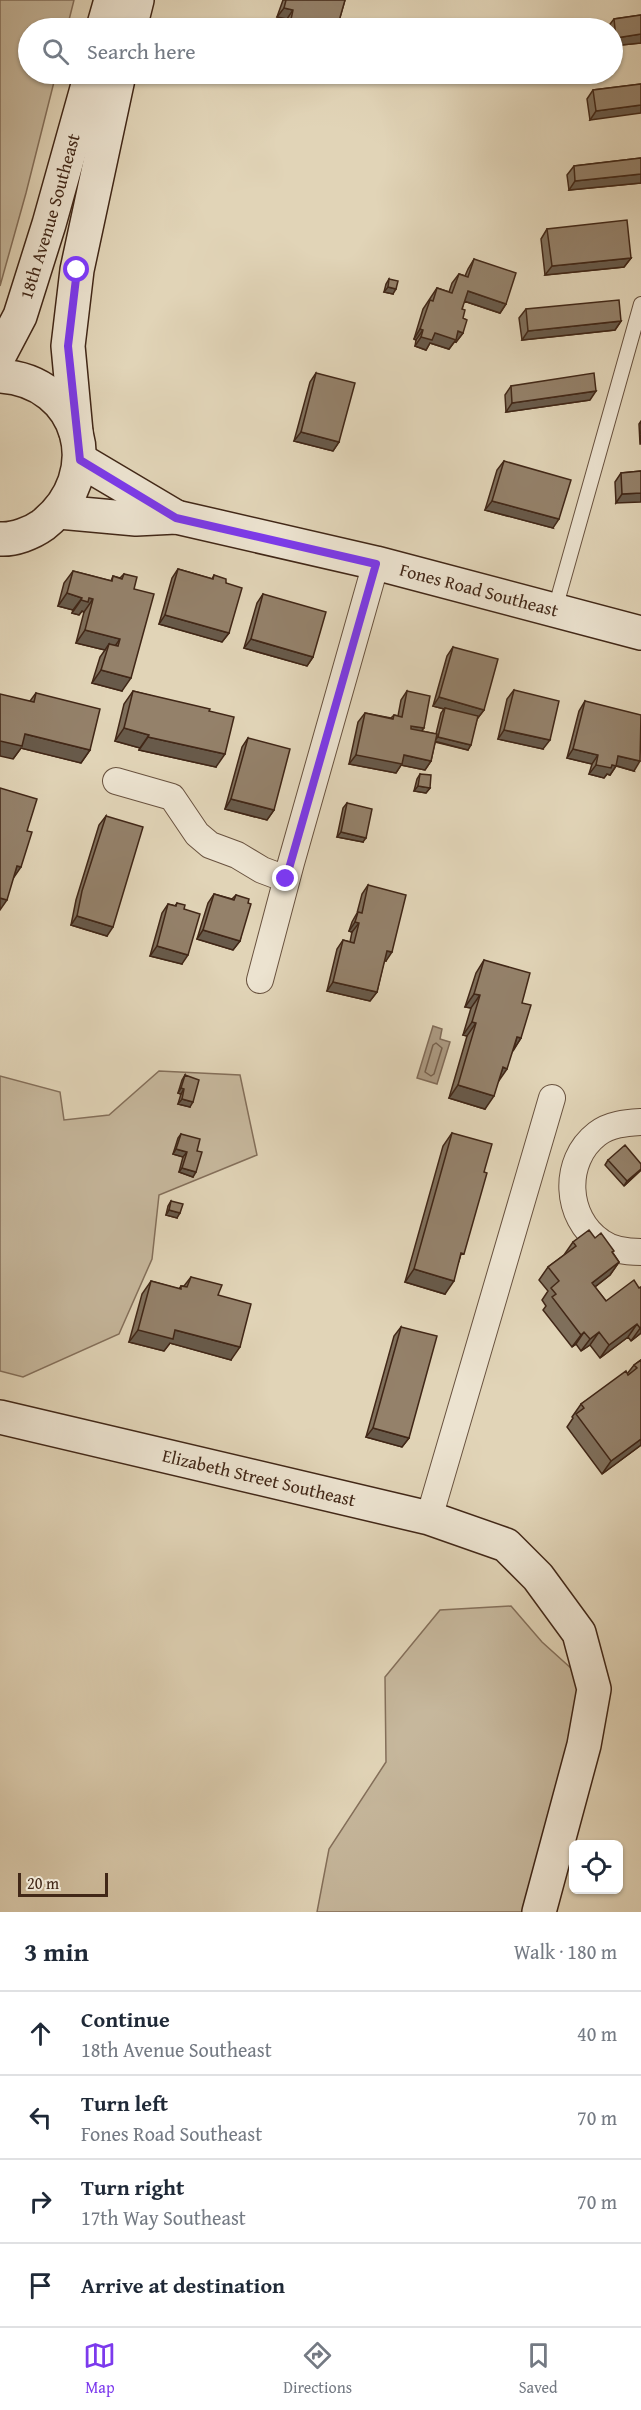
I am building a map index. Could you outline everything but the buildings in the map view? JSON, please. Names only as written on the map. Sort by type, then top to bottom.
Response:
[{"type":"street","points":[[106,18],[111,0]]},
{"type":"street","points":[[132,18],[137,0]]},
{"type":"street","name":"18th Avenue Southeast","points":[[0,354],[20,316],[49,224],[87,84]]},
{"type":"street","name":"18th Avenue Southeast","points":[[59,512],[74,488],[78,446],[68,346],[77,270],[116,84]]},
{"type":"street","points":[[0,376],[17,377],[43,388],[63,407],[78,446]]},
{"type":"street","name":"Fones Road Southeast","points":[[78,446],[176,518]]},
{"type":"street","points":[[2,543],[35,531],[59,512]]},
{"type":"street","name":"Fones Road Southeast","points":[[59,512],[136,519],[176,518],[376,564],[641,633]]},
{"type":"street","points":[[260,980],[286,879],[376,564]]},
{"type":"street","points":[[116,781],[172,797],[197,834],[210,845],[237,855],[262,870],[286,879]]},
{"type":"street","points":[[429,1518],[552,1098]]},
{"type":"street","points":[[641,1122],[620,1123],[597,1134],[580,1154],[572,1178],[573,1203],[583,1226],[602,1243],[625,1252],[641,1252]]},
{"type":"street","name":"Elizabeth Street Southeast","points":[[0,1417],[429,1518],[506,1545],[538,1577],[579,1633],[594,1689],[584,1745],[539,1912]]},
{"type":"lane","points":[[555,609],[641,304]]},
{"type":"shaded area","points":[[0,0],[74,0],[70,18],[18,18],[18,84],[53,84],[0,286]]},
{"type":"shaded area","points":[[159,1071],[240,1075],[257,1155],[159,1195],[152,1259],[119,1334],[23,1377],[0,1371],[0,1076],[60,1092],[64,1120],[109,1115]]},
{"type":"shaded area","points":[[511,1606],[542,1642],[594,1689],[539,1912],[317,1912],[329,1849],[386,1762],[385,1677],[440,1610]]},
{"type":"water","points":[[433,1026],[442,1029],[440,1039],[450,1042],[437,1084],[417,1078]]},
{"type":"route","points":[[77,270],[68,346],[80,460],[176,518],[376,564],[286,879]]}]
